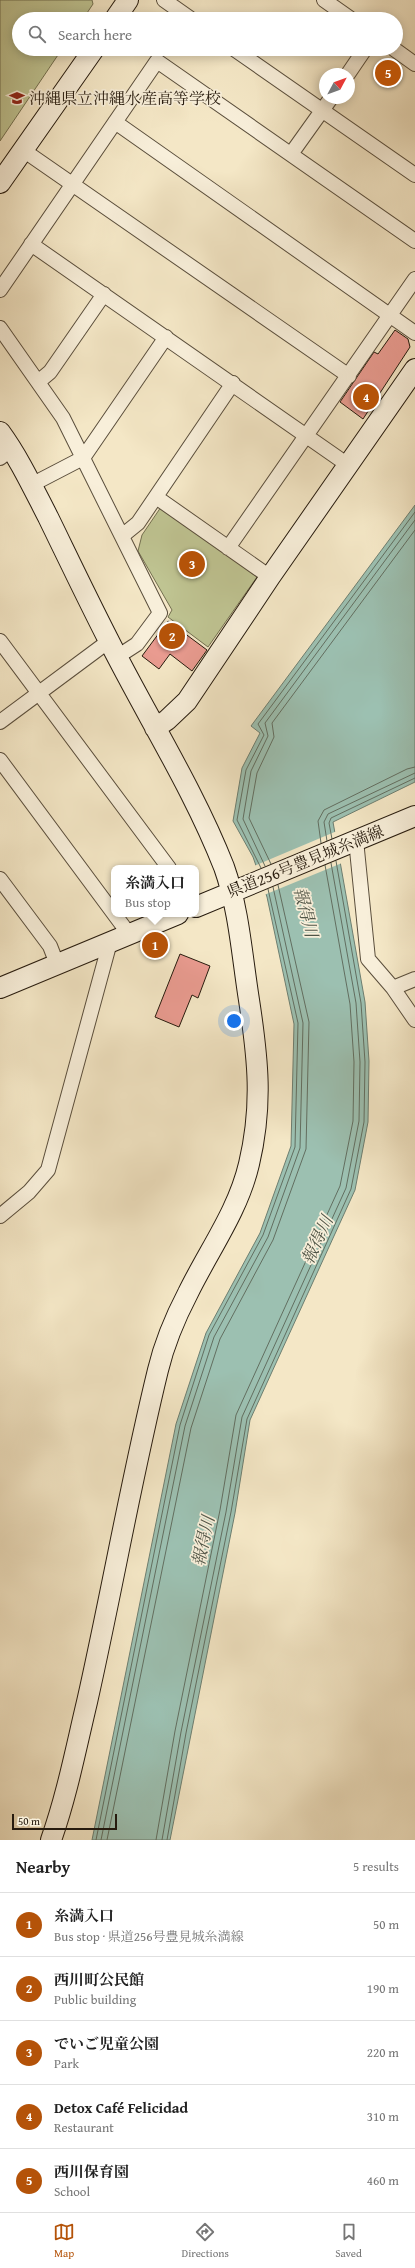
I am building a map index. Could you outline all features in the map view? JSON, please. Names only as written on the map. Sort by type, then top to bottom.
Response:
[{"type":"street","points":[[119,12],[128,0]]},
{"type":"street","points":[[164,0],[181,12]]},
{"type":"street","points":[[324,0],[341,12]]},
{"type":"street","points":[[403,55],[415,64]]},
{"type":"street","points":[[0,183],[89,56]]},
{"type":"street","points":[[244,56],[415,175]]},
{"type":"street","points":[[352,68],[360,56]]},
{"type":"street","points":[[0,290],[157,61],[415,241]]},
{"type":"street","points":[[292,154],[326,104]]},
{"type":"street","points":[[115,122],[415,333]]},
{"type":"street","points":[[23,150],[348,376]]},
{"type":"street","points":[[32,244],[348,465]]},
{"type":"street","points":[[228,548],[415,279]]},
{"type":"street","points":[[38,382],[50,372],[104,294]]},
{"type":"street","points":[[0,328],[63,418],[160,613],[137,644],[113,649],[39,693],[0,722]]},
{"type":"street","points":[[32,485],[83,458],[166,337]]},
{"type":"street","points":[[155,728],[167,720],[187,701],[270,577],[415,369]]},
{"type":"street","points":[[122,536],[138,523],[233,384]]},
{"type":"street","points":[[0,432],[6,453],[32,485],[113,649],[208,832],[223,866],[232,892],[259,1074],[258,1112],[249,1166],[233,1211],[187,1294],[160,1364],[135,1468],[102,1634],[63,1805],[51,1840]]},
{"type":"street","points":[[156,497],[270,577]]},
{"type":"street","points":[[0,641],[167,865]]},
{"type":"street","points":[[0,760],[111,910]]},
{"type":"street","name":"県道256号豊見城糸満線","points":[[199,905],[415,816]]},
{"type":"street","points":[[350,842],[368,959],[394,988],[415,1020]]},
{"type":"street","points":[[0,879],[50,946],[57,964]]},
{"type":"street","points":[[116,917],[129,934]]},
{"type":"street","points":[[0,988],[171,917]]},
{"type":"street","points":[[0,1216],[29,1192],[48,1170],[110,942]]},
{"type":"street","points":[[394,988],[415,979]]},
{"type":"green space","name":"沖縄県立沖縄水産高等学校","points":[[0,0],[92,0],[93,4],[88,12],[12,12],[12,56],[57,56],[0,141]]},
{"type":"green space","points":[[161,507],[257,577],[208,647],[168,617],[172,610],[138,551],[142,535]]},
{"type":"water","name":"報得川","points":[[415,505],[415,782],[333,822],[365,1002],[369,1061],[368,1122],[355,1190],[250,1420],[235,1513],[170,1840],[92,1840],[176,1424],[206,1333],[260,1233],[291,1146],[294,1024],[267,897],[253,857],[233,821],[242,768],[260,733],[251,726]]},
{"type":"pier","points":[[337,831],[342,863],[264,895],[254,866]]},
{"type":"building","points":[[395,330],[408,339],[410,347],[363,419],[340,402],[374,352],[378,354]]},
{"type":"building","points":[[168,621],[207,650],[192,671],[170,654],[159,669],[142,656]]},
{"type":"building","points":[[180,954],[210,966],[198,998],[192,995],[179,1027],[155,1017]]},
{"type":"place","name":"西川保育園","points":[[388,73]]},
{"type":"place","name":"沖縄県立沖縄水産高等学校","points":[[17,98]]},
{"type":"place","name":"Detox Café Felicidad","points":[[366,397]]},
{"type":"place","name":"でいご児童公園","points":[[192,564]]},
{"type":"place","name":"西川町公民館","points":[[172,636]]},
{"type":"place","name":"糸満入口","points":[[155,945]]}]
